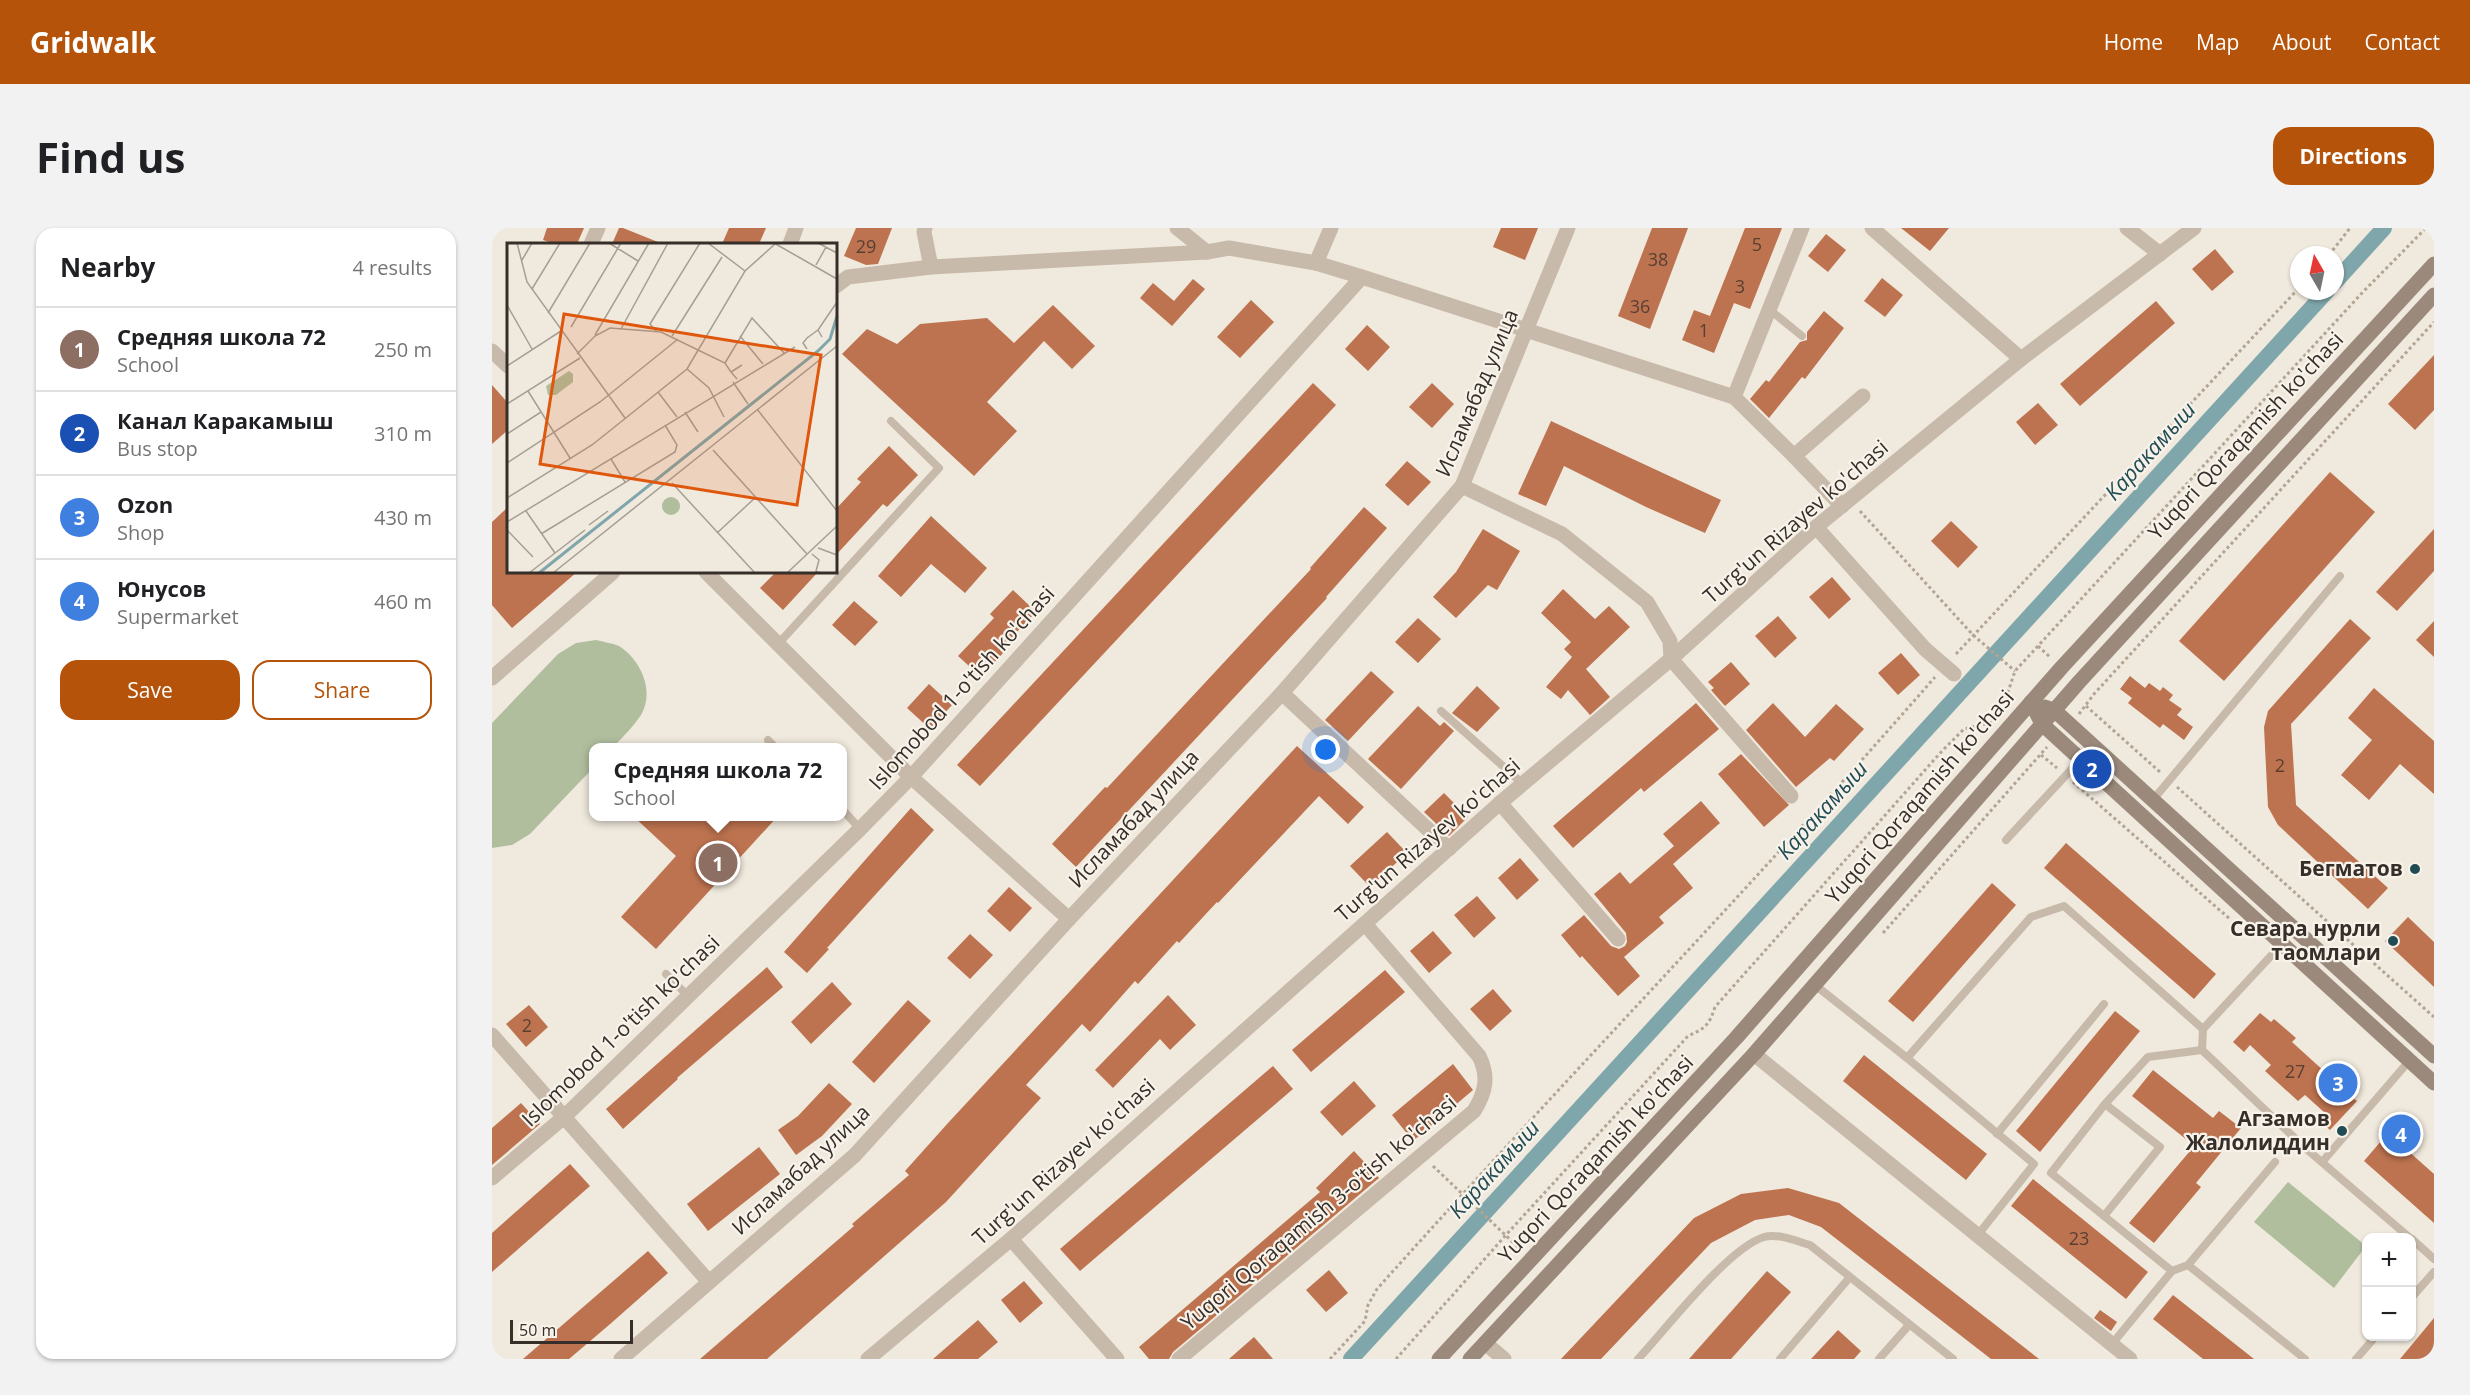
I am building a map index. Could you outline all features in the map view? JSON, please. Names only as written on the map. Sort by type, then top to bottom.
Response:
[{"type":"main road","name":"Yuqori Qoraqamish ko'chasi","points":[[1439,1359],[1736,1038],[2031,702],[2434,264]]},
{"type":"main road","name":"Yuqori Qoraqamish ko'chasi","points":[[1470,1359],[1754,1054],[2054,710],[2434,295]]},
{"type":"main road","points":[[2031,702],[2054,710],[2434,1056]]},
{"type":"main road","points":[[2031,702],[2042,724],[2434,1083]]},
{"type":"street","points":[[591,243],[598,228]]},
{"type":"street","points":[[790,243],[796,228]]},
{"type":"street","points":[[925,228],[931,267]]},
{"type":"street","points":[[1178,228],[1207,252]]},
{"type":"street","points":[[1316,263],[1331,228]]},
{"type":"street","name":"Исламабад улица","points":[[621,1359],[855,1155],[1069,919],[1282,693],[1462,486],[1568,228]]},
{"type":"street","points":[[1734,397],[1802,228]]},
{"type":"street","points":[[1872,228],[2021,359]]},
{"type":"street","points":[[2127,228],[2160,254]]},
{"type":"street","name":"Turg'un Rizayev ko'chasi","points":[[868,1359],[1011,1239],[1500,803],[1671,659],[1816,527],[2021,359],[2194,228]]},
{"type":"street","points":[[837,285],[848,277],[931,267],[1207,252],[1229,248],[1316,263],[1734,397],[1846,503]]},
{"type":"street","name":"Islomobod 1-o'tish ko'chasi","points":[[492,1178],[564,1117],[860,830],[911,777],[1362,277]]},
{"type":"street","points":[[492,351],[507,365]]},
{"type":"street","points":[[1794,456],[1863,396]]},
{"type":"street","points":[[1462,486],[1562,534],[1647,602],[1670,641],[1671,659],[1791,796]]},
{"type":"street","points":[[1816,527],[1892,614],[1925,649],[1950,670]]},
{"type":"street","points":[[492,678],[612,573]]},
{"type":"street","points":[[707,573],[911,777],[1069,919]]},
{"type":"street","points":[[1282,693],[1449,849]]},
{"type":"street","points":[[1500,803],[1618,939]]},
{"type":"street","name":"Yuqori Qoraqamish 3-o'tish ko'chasi","points":[[1179,1359],[1474,1111],[1485,1090],[1484,1068],[1479,1056],[1365,924]]},
{"type":"street","points":[[492,1035],[709,1282]]},
{"type":"street","points":[[1754,1054],[2119,1353]]},
{"type":"street","points":[[1011,1239],[1117,1359]]},
{"type":"street","points":[[1485,1343],[1504,1359]]},
{"type":"lane","points":[[1770,310],[1803,336]]},
{"type":"lane","points":[[779,643],[939,468],[891,421]]},
{"type":"lane","points":[[2152,801],[2340,576]]},
{"type":"lane","points":[[1441,711],[1522,784]]},
{"type":"lane","points":[[768,740],[771,743]]},
{"type":"lane","points":[[2006,840],[2081,759]]},
{"type":"lane","points":[[847,815],[860,830]]},
{"type":"lane","points":[[1907,1058],[2031,917],[2064,906],[2204,1029]]},
{"type":"lane","points":[[2202,1050],[2204,1029],[2282,944]]},
{"type":"lane","points":[[666,974],[688,996]]},
{"type":"lane","points":[[1815,985],[2034,1164],[1977,1236]]},
{"type":"lane","points":[[1997,1134],[2104,1004]]},
{"type":"lane","points":[[2172,1270],[2051,1173],[2105,1104],[2148,1057],[2202,1050]]},
{"type":"lane","points":[[2202,1050],[2303,1146],[2404,1233]]},
{"type":"lane","points":[[2323,1161],[2409,1061]]},
{"type":"lane","points":[[2104,1216],[2160,1147],[2105,1104]]},
{"type":"lane","points":[[2119,1353],[2172,1270],[2188,1265],[2275,1162]]},
{"type":"lane","points":[[1638,1359],[1728,1260],[1747,1245],[1766,1237],[1786,1238],[1809,1245],[1953,1359]]},
{"type":"lane","points":[[2416,1243],[2434,1259]]},
{"type":"lane","points":[[2188,1265],[2305,1359]]},
{"type":"lane","points":[[2416,1292],[2434,1272]]},
{"type":"lane","points":[[1780,1359],[1850,1277]]},
{"type":"lane","points":[[1879,1359],[1909,1325]]},
{"type":"lane","points":[[2356,1359],[2372,1341]]},
{"type":"path","points":[[2336,246],[2350,228]]},
{"type":"path","points":[[2002,711],[2015,671],[2353,303],[2426,228]]},
{"type":"path","points":[[1330,1359],[1365,1321],[1368,1305],[1377,1289],[1462,1194],[1950,670],[1973,635],[2290,298]]},
{"type":"path","points":[[2076,718],[2094,694],[2434,322]]},
{"type":"path","points":[[1846,503],[1973,635],[2015,671]]},
{"type":"path","points":[[2037,646],[2053,660]]},
{"type":"path","points":[[2086,706],[2434,1017]]},
{"type":"path","points":[[1396,1359],[1688,1036],[1703,1029],[1710,1022],[1715,1007],[1957,736],[1964,729],[1998,721]]},
{"type":"path","points":[[1422,1155],[1531,1260]]},
{"type":"green space","points":[[596,640],[619,646],[627,652],[634,659],[644,677],[647,696],[645,706],[641,715],[617,743],[589,743],[589,772],[530,834],[512,845],[492,848],[492,723],[558,654],[576,643]]},
{"type":"green space","points":[[2288,1182],[2362,1243],[2362,1251],[2334,1288],[2254,1222]]},
{"type":"building","points":[[547,228],[584,228],[577,243],[552,243],[543,240]]},
{"type":"building","points":[[619,228],[623,228],[660,243],[612,243]]},
{"type":"building","points":[[729,228],[766,228],[759,243],[722,243]]},
{"type":"building","points":[[856,228],[892,228],[878,264],[866,265],[844,256]]},
{"type":"building","points":[[1501,228],[1538,228],[1525,260],[1493,247]]},
{"type":"building","points":[[1652,228],[1688,228],[1650,329],[1618,316]]},
{"type":"building","points":[[1745,228],[1782,228],[1750,309],[1734,303],[1714,353],[1682,340],[1694,310],[1710,316]]},
{"type":"building","points":[[1901,228],[1949,228],[1930,251]]},
{"type":"building","points":[[1826,234],[1846,250],[1828,272],[1808,256]]},
{"type":"building","points":[[2215,249],[2234,272],[2212,291],[2192,269]]},
{"type":"building","points":[[1882,278],[1903,295],[1885,317],[1864,301]]},
{"type":"building","points":[[1193,279],[1205,289],[1172,326],[1140,298],[1153,283],[1174,301]]},
{"type":"building","points":[[1251,300],[1274,322],[1240,358],[1217,337]]},
{"type":"building","points":[[2156,301],[2175,323],[2080,406],[2060,384]]},
{"type":"building","points":[[1053,305],[1095,346],[1072,369],[1044,341],[987,402],[1017,431],[974,476],[842,354],[867,329],[897,344],[920,324],[987,318],[1014,343]]},
{"type":"building","points":[[1824,311],[1844,328],[1805,379],[1802,377],[1769,418],[1750,399],[1766,380],[1769,382],[1800,342],[1807,340],[1807,332]]},
{"type":"building","points":[[1367,325],[1390,347],[1368,371],[1345,349]]},
{"type":"building","points":[[2434,355],[2434,410],[2415,430],[2388,404]]},
{"type":"building","points":[[1313,383],[1336,405],[980,786],[957,765]]},
{"type":"building","points":[[1432,383],[1454,404],[1432,428],[1409,407]]},
{"type":"building","points":[[492,385],[507,402],[507,431],[492,444]]},
{"type":"building","points":[[2038,403],[2058,425],[2035,445],[2016,422]]},
{"type":"building","points":[[1551,421],[1721,500],[1705,533],[1646,507],[1564,466],[1546,506],[1518,494]]},
{"type":"building","points":[[889,446],[918,475],[887,507],[883,504],[837,554],[837,508],[861,482],[857,479]]},
{"type":"building","points":[[1407,461],[1431,482],[1408,506],[1385,485]]},
{"type":"building","points":[[2330,472],[2375,512],[2224,681],[2179,641]]},
{"type":"building","points":[[1364,507],[1387,528],[1327,598],[1076,867],[1052,844],[1311,569]]},
{"type":"building","points":[[507,508],[507,573],[576,573],[512,628],[492,605],[492,522]]},
{"type":"building","points":[[931,516],[987,568],[965,593],[931,564],[901,597],[878,576]]},
{"type":"building","points":[[1951,521],[1978,547],[1958,568],[1931,541]]},
{"type":"building","points":[[1483,529],[1520,551],[1497,590],[1488,585],[1456,618],[1433,597],[1456,572]]},
{"type":"building","points":[[2434,529],[2434,571],[2397,611],[2376,592]]},
{"type":"building","points":[[775,573],[817,573],[783,610],[760,588]]},
{"type":"building","points":[[1832,577],[1851,599],[1829,619],[1809,597]]},
{"type":"building","points":[[1563,589],[1595,619],[1609,606],[1630,627],[1586,669],[1610,697],[1590,715],[1568,690],[1561,699],[1546,687],[1572,657],[1564,649],[1571,642],[1541,613]]},
{"type":"building","points":[[1013,590],[1036,612],[1000,650],[1003,653],[981,677],[958,656],[994,618],[990,614]]},
{"type":"building","points":[[854,601],[878,622],[855,646],[832,625]]},
{"type":"building","points":[[1778,616],[1797,638],[1775,658],[1755,636]]},
{"type":"building","points":[[1418,618],[1441,639],[1418,663],[1395,642]]},
{"type":"building","points":[[2350,619],[2371,638],[2291,724],[2296,805],[2388,888],[2368,909],[2278,825],[2268,807],[2264,727],[2268,711]]},
{"type":"building","points":[[2434,621],[2434,657],[2416,640]]},
{"type":"building","points":[[1901,653],[1920,675],[1898,695],[1878,673]]},
{"type":"building","points":[[1731,662],[1750,684],[1725,706],[1711,690],[1714,688],[1708,682]]},
{"type":"building","points":[[1371,671],[1394,692],[1348,741],[1325,720]]},
{"type":"building","points":[[2130,676],[2145,688],[2149,683],[2160,691],[2163,687],[2173,695],[2169,700],[2182,709],[2177,715],[2193,727],[2184,740],[2163,724],[2160,728],[2128,703],[2132,698],[2120,689]]},
{"type":"building","points":[[929,684],[952,705],[930,729],[907,708]]},
{"type":"building","points":[[1477,686],[1500,708],[1477,732],[1452,713]]},
{"type":"building","points":[[2374,688],[2434,741],[2434,794],[2400,764],[2369,800],[2341,775],[2372,740],[2348,718]]},
{"type":"building","points":[[1696,703],[1719,729],[1644,792],[1641,788],[1573,848],[1553,826]]},
{"type":"building","points":[[1773,703],[1805,737],[1836,704],[1864,729],[1834,761],[1830,758],[1796,787],[1746,730]]},
{"type":"building","points":[[1418,706],[1440,726],[1444,722],[1454,731],[1401,789],[1368,759]]},
{"type":"building","points":[[1297,746],[1364,807],[1348,824],[1319,796],[1179,943],[1177,941],[1138,984],[1135,981],[1090,1032],[1082,1024],[1026,1085],[1041,1098],[946,1202],[767,1359],[700,1359],[854,1226],[852,1224],[909,1175],[905,1171],[948,1123]]},
{"type":"building","points":[[1741,754],[1789,805],[1764,827],[1718,774]]},
{"type":"building","points":[[1444,793],[1468,817],[1449,836],[1424,812]]},
{"type":"building","points":[[1701,801],[1720,823],[1673,864],[1693,888],[1659,917],[1664,923],[1624,957],[1640,976],[1618,996],[1582,956],[1580,958],[1561,935],[1584,915],[1611,946],[1619,949],[1625,946],[1626,933],[1594,894],[1620,872],[1630,884],[1674,846],[1663,834]]},
{"type":"building","points":[[911,808],[934,830],[807,973],[784,952]]},
{"type":"building","points":[[638,821],[707,821],[709,823],[711,821],[773,821],[656,949],[621,917],[676,856]]},
{"type":"building","points":[[1387,832],[1407,853],[1370,887],[1350,866]]},
{"type":"building","points":[[2066,843],[2216,974],[2194,999],[2044,868]]},
{"type":"building","points":[[1520,858],[1539,880],[1517,900],[1498,878]]},
{"type":"building","points":[[1992,883],[2016,905],[1913,1022],[1888,1001]]},
{"type":"building","points":[[1009,887],[1032,908],[1010,932],[987,911]]},
{"type":"building","points":[[1477,896],[1496,918],[1474,938],[1454,915]]},
{"type":"building","points":[[2408,917],[2434,942],[2434,987],[2385,941]]},
{"type":"building","points":[[1433,931],[1452,953],[1429,973],[1410,951]]},
{"type":"building","points":[[970,934],[993,955],[970,979],[947,958]]},
{"type":"building","points":[[767,967],[783,987],[677,1078],[623,1129],[606,1109]]},
{"type":"building","points":[[1385,970],[1405,992],[1311,1072],[1292,1050]]},
{"type":"building","points":[[832,982],[852,1004],[811,1044],[791,1022]]},
{"type":"building","points":[[1493,989],[1512,1011],[1490,1031],[1470,1009]]},
{"type":"building","points":[[1168,995],[1196,1025],[1170,1050],[1160,1039],[1113,1088],[1095,1070]]},
{"type":"building","points":[[908,1000],[931,1021],[874,1083],[852,1062]]},
{"type":"building","points":[[529,1005],[548,1027],[526,1047],[506,1024]]},
{"type":"building","points":[[2115,1011],[2140,1031],[2040,1152],[2016,1131]]},
{"type":"building","points":[[2260,1013],[2271,1022],[2274,1019],[2296,1038],[2292,1042],[2325,1072],[2330,1067],[2350,1085],[2345,1091],[2357,1101],[2330,1130],[2319,1120],[2325,1113],[2305,1095],[2298,1101],[2265,1071],[2271,1065],[2250,1045],[2244,1052],[2233,1042]]},
{"type":"building","points":[[1864,1055],[1987,1154],[1966,1180],[1843,1081]]},
{"type":"building","points":[[1453,1064],[1473,1090],[1413,1141],[1392,1115]]},
{"type":"building","points":[[1273,1066],[1293,1089],[1080,1271],[1060,1249]]},
{"type":"building","points":[[2153,1070],[2213,1118],[2219,1111],[2241,1128],[2196,1183],[2201,1187],[2154,1243],[2129,1223],[2190,1151],[2188,1149],[2192,1144],[2132,1096]]},
{"type":"building","points":[[1354,1081],[1376,1106],[1342,1136],[1320,1112]]},
{"type":"building","points":[[829,1083],[852,1104],[822,1136],[796,1155],[778,1130],[798,1116]]},
{"type":"building","points":[[521,1103],[540,1124],[492,1165],[492,1128]]},
{"type":"building","points":[[2388,1133],[2434,1174],[2434,1223],[2364,1161]]},
{"type":"building","points":[[759,1147],[780,1174],[708,1231],[687,1204]]},
{"type":"building","points":[[1354,1151],[1379,1178],[1173,1352],[1169,1359],[1149,1359],[1139,1347],[1320,1192],[1316,1188]]},
{"type":"building","points":[[570,1164],[590,1186],[492,1272],[492,1233]]},
{"type":"building","points":[[2033,1179],[2148,1272],[2126,1299],[2011,1206]]},
{"type":"building","points":[[1788,1188],[1839,1203],[2039,1359],[1991,1359],[1821,1227],[1789,1215],[1755,1220],[1711,1243],[1601,1359],[1561,1359],[1694,1218],[1741,1194]]},
{"type":"building","points":[[648,1251],[668,1273],[609,1325],[569,1359],[523,1359]]},
{"type":"building","points":[[1329,1270],[1348,1293],[1326,1312],[1306,1290]]},
{"type":"building","points":[[1767,1271],[1791,1292],[1731,1359],[1689,1359]]},
{"type":"building","points":[[1024,1281],[1043,1303],[1020,1323],[1001,1300]]},
{"type":"building","points":[[2173,1295],[2254,1359],[2203,1359],[2153,1319]]},
{"type":"building","points":[[2100,1310],[2117,1322],[2111,1331],[2094,1318]]},
{"type":"building","points":[[2434,1318],[2434,1359],[2400,1359]]},
{"type":"building","points":[[978,1320],[998,1342],[978,1359],[933,1359]]},
{"type":"building","points":[[1838,1330],[1861,1351],[1854,1359],[1811,1359]]},
{"type":"building","points":[[1254,1337],[1273,1359],[1229,1359]]},
{"type":"waterway","name":"Каракамыш","points":[[2344,272],[2384,228]]},
{"type":"waterway","name":"Каракамыш","points":[[1351,1359],[2319,300]]},
{"type":"place","name":"Канал Каракамыш","points":[[2092,769]]},
{"type":"place","name":"Средняя школа 72","points":[[718,863]]},
{"type":"place","name":"Бегматов","points":[[2415,869]]},
{"type":"place","name":"Севара нурли таомлари","points":[[2393,941]]},
{"type":"place","name":"Ozon","points":[[2338,1083]]},
{"type":"place","name":"Агзамов Жалолиддин","points":[[2342,1131]]},
{"type":"place","name":"Юнусов","points":[[2401,1134]]}]
